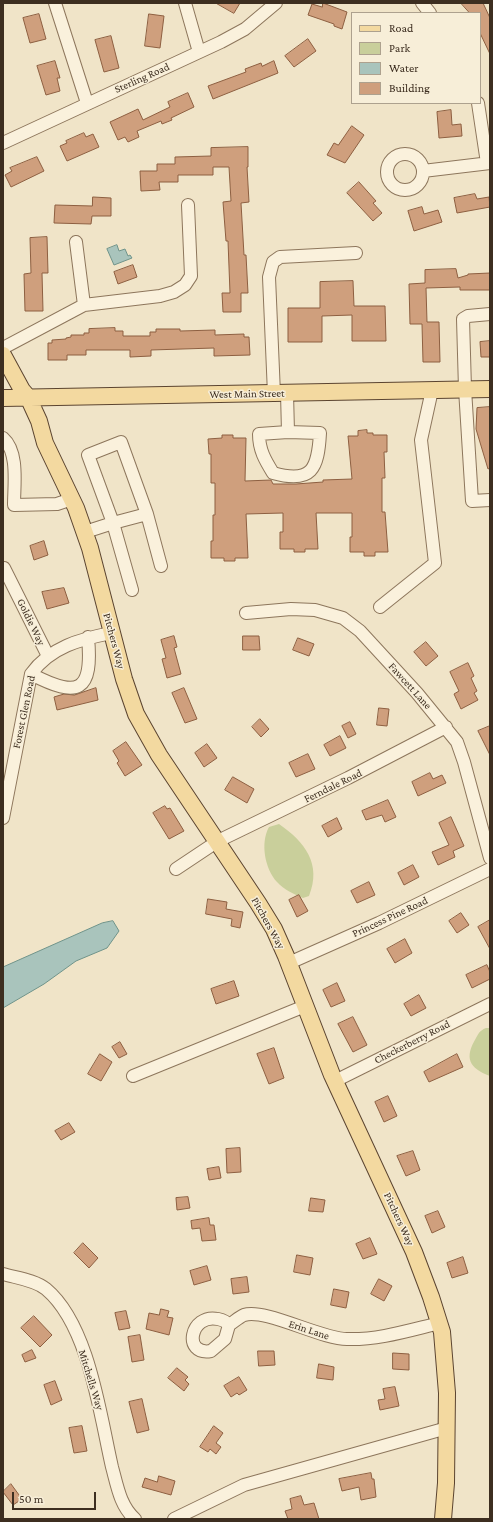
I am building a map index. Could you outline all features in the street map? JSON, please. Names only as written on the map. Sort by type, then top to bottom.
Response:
[{"type":"main road","name":"Pitchers Way","points":[[3,355],[22,390],[28,397],[39,420],[45,443],[72,499],[85,532],[111,633],[136,714],[159,755],[218,841],[268,919],[289,963],[335,1081],[414,1252],[440,1323],[444,1348],[447,1428],[446,1483],[443,1519]]},
{"type":"main road","name":"West Main Street","points":[[3,398],[490,389]]},
{"type":"street","points":[[55,3],[87,103]]},
{"type":"street","points":[[185,3],[198,52]]},
{"type":"street","name":"Sterling Road","points":[[3,143],[245,29],[276,3]]},
{"type":"street","points":[[422,3],[429,12]]},
{"type":"street","points":[[423,171],[488,163],[478,104]]},
{"type":"street","points":[[3,348],[84,305],[160,296],[174,292],[185,285],[191,276],[188,205]]},
{"type":"street","points":[[76,242],[84,305]]},
{"type":"street","points":[[288,432],[281,393],[269,277],[273,262],[280,257],[356,253]]},
{"type":"street","points":[[490,314],[468,316],[463,319],[465,389],[472,501],[490,500]]},
{"type":"street","points":[[380,607],[435,563],[421,440],[432,390]]},
{"type":"street","points":[[288,432],[320,433],[319,457],[314,468],[299,477],[273,473],[264,459],[259,445],[259,434],[288,432]]},
{"type":"street","points":[[3,438],[10,446],[13,456],[14,505],[57,504],[72,499]]},
{"type":"street","points":[[132,590],[113,523],[88,455],[120,442],[147,514],[161,566]]},
{"type":"street","points":[[85,532],[147,514]]},
{"type":"street","name":"Goldie Way","points":[[4,568],[48,656]]},
{"type":"street","name":"Fawcett Lane","points":[[246,613],[304,609],[323,611],[343,618],[360,631],[446,726],[460,749],[490,858]]},
{"type":"street","name":"Forest Glen Road","points":[[3,818],[31,674],[38,664],[57,650],[88,637],[111,633]]},
{"type":"street","points":[[31,674],[60,687],[75,688],[82,685],[88,673],[88,637]]},
{"type":"street","name":"Ferndale Road","points":[[218,841],[348,778],[446,726]]},
{"type":"street","points":[[176,869],[218,841]]},
{"type":"street","name":"Princess Pine Road","points":[[289,963],[379,923],[490,869]]},
{"type":"street","name":"Checkerberry Road","points":[[335,1081],[490,1004]]},
{"type":"street","points":[[133,1076],[305,1006]]},
{"type":"street","name":"Mitchells Way","points":[[3,1274],[40,1285],[59,1303],[68,1317],[79,1342],[96,1390],[118,1491],[128,1513],[135,1519]]},
{"type":"street","name":"Erin Lane","points":[[229,1325],[245,1315],[250,1314],[268,1317],[335,1339],[348,1339],[377,1337],[440,1323]]},
{"type":"street","points":[[174,1519],[194,1514],[244,1485],[447,1428]]},
{"type":"green space","points":[[279,824],[296,838],[309,855],[312,864],[313,884],[309,896],[303,898],[286,890],[277,882],[269,870],[264,848],[266,833],[269,827]]},
{"type":"green space","points":[[486,1028],[490,1028],[490,1076],[477,1070],[473,1066],[470,1057],[472,1045],[481,1031]]},
{"type":"water","points":[[117,245],[119,251],[125,249],[128,256],[130,255],[132,258],[114,265],[107,249]]},
{"type":"water","points":[[113,921],[119,931],[107,948],[76,961],[44,984],[3,1008],[3,967],[102,923]]},
{"type":"building","points":[[216,3],[240,3],[234,13]]},
{"type":"building","points":[[323,3],[347,12],[342,29],[334,26],[334,24],[308,15],[312,4],[322,7]]},
{"type":"building","points":[[461,3],[483,3],[490,18],[490,54],[481,35],[481,12],[469,12]]},
{"type":"building","points":[[39,14],[46,39],[30,43],[23,18]]},
{"type":"building","points":[[149,14],[164,16],[160,48],[145,46]]},
{"type":"building","points":[[111,36],[119,68],[104,72],[95,40]]},
{"type":"building","points":[[308,39],[316,51],[294,67],[285,56]]},
{"type":"building","points":[[55,61],[60,78],[57,78],[60,91],[46,95],[37,66]]},
{"type":"building","points":[[274,61],[278,73],[213,99],[208,86],[246,72],[245,69],[261,63],[262,66]]},
{"type":"building","points":[[188,93],[194,107],[171,118],[172,120],[162,124],[161,121],[137,131],[139,137],[128,142],[125,137],[118,140],[110,122],[138,109],[143,120],[170,107],[168,102]]},
{"type":"building","points":[[451,110],[452,125],[461,124],[462,136],[439,138],[437,112]]},
{"type":"building","points":[[352,126],[364,135],[345,163],[327,155],[334,143],[338,145]]},
{"type":"building","points":[[84,133],[86,137],[93,134],[99,147],[67,161],[60,146],[67,143],[66,141]]},
{"type":"building","points":[[248,147],[247,167],[249,202],[241,203],[248,293],[241,293],[241,312],[223,312],[222,293],[230,293],[228,241],[226,241],[223,202],[231,201],[229,167],[213,167],[213,175],[178,175],[178,182],[159,182],[160,190],[141,191],[140,171],[157,171],[157,164],[175,164],[175,157],[211,156],[211,148]]},
{"type":"building","points":[[37,157],[44,171],[11,187],[5,175],[12,171],[10,168]]},
{"type":"building","points":[[359,182],[376,201],[373,203],[382,213],[373,221],[347,193]]},
{"type":"building","points":[[475,194],[477,199],[489,197],[490,207],[457,213],[454,198]]},
{"type":"building","points":[[93,197],[111,198],[111,216],[92,216],[91,224],[54,223],[55,205],[92,206]]},
{"type":"building","points":[[422,207],[424,214],[438,210],[442,222],[414,231],[408,211]]},
{"type":"building","points":[[47,237],[48,273],[42,273],[43,311],[25,311],[24,274],[31,273],[30,238]]},
{"type":"building","points":[[133,265],[137,277],[118,284],[114,272]]},
{"type":"building","points":[[456,269],[458,278],[468,274],[490,273],[490,290],[460,290],[460,287],[426,288],[427,322],[439,322],[440,362],[423,362],[422,324],[410,324],[409,284],[425,283],[425,270]]},
{"type":"building","points":[[353,281],[354,306],[385,306],[386,341],[352,341],[352,315],[322,316],[322,342],[288,342],[288,308],[320,308],[320,282]]},
{"type":"building","points":[[115,328],[115,331],[123,331],[123,336],[150,336],[150,332],[156,332],[156,329],[180,329],[180,331],[215,330],[215,335],[244,334],[244,337],[249,337],[250,355],[214,356],[214,348],[151,350],[151,356],[130,357],[130,350],[86,350],[86,355],[67,355],[67,360],[48,360],[48,343],[52,343],[52,340],[66,339],[71,337],[71,335],[84,335],[84,333],[89,333],[89,329]]},
{"type":"building","points":[[490,341],[490,357],[481,357],[480,342]]},
{"type":"building","points":[[490,407],[490,468],[488,469],[476,429],[477,408]]},
{"type":"building","points":[[367,430],[367,433],[373,433],[373,435],[387,435],[387,452],[384,452],[385,478],[382,478],[382,512],[385,512],[388,552],[375,552],[375,556],[364,556],[364,552],[350,552],[350,537],[352,537],[352,513],[316,513],[318,549],[305,549],[305,552],[294,552],[294,549],[280,549],[280,532],[283,532],[283,513],[246,514],[248,558],[235,558],[235,561],[224,561],[224,558],[211,558],[211,541],[213,541],[213,515],[215,515],[215,483],[211,483],[211,454],[209,454],[208,439],[222,438],[222,435],[233,435],[233,438],[246,438],[245,481],[271,480],[273,484],[296,484],[323,482],[323,480],[352,479],[348,436],[358,436],[358,431]]},
{"type":"building","points":[[44,541],[48,555],[34,560],[30,546]]},
{"type":"building","points":[[64,588],[69,603],[47,609],[42,592]]},
{"type":"building","points":[[174,636],[177,647],[174,648],[181,674],[167,678],[162,659],[166,658],[161,640]]},
{"type":"building","points":[[243,636],[259,636],[260,650],[243,650]]},
{"type":"building","points":[[298,638],[314,644],[309,656],[293,650]]},
{"type":"building","points":[[426,642],[438,656],[426,666],[414,652]]},
{"type":"building","points":[[468,663],[474,676],[471,678],[477,691],[474,693],[478,700],[461,709],[454,694],[459,691],[450,672]]},
{"type":"building","points":[[96,688],[98,700],[57,710],[54,697],[64,694],[74,695]]},
{"type":"building","points":[[184,688],[197,719],[185,723],[172,693]]},
{"type":"building","points":[[379,708],[389,709],[387,726],[377,725]]},
{"type":"building","points":[[260,719],[269,729],[261,737],[252,727]]},
{"type":"building","points":[[350,722],[356,734],[348,738],[342,726]]},
{"type":"building","points":[[490,726],[490,755],[478,731]]},
{"type":"building","points":[[340,736],[346,748],[330,756],[324,745]]},
{"type":"building","points":[[126,742],[142,765],[125,776],[117,763],[119,761],[113,751]]},
{"type":"building","points":[[207,744],[217,758],[204,767],[195,753]]},
{"type":"building","points":[[308,754],[315,769],[296,777],[289,763]]},
{"type":"building","points":[[430,773],[433,779],[442,775],[446,783],[418,796],[412,782]]},
{"type":"building","points":[[233,777],[254,789],[247,803],[225,790]]},
{"type":"building","points":[[388,800],[396,817],[385,822],[382,815],[366,820],[362,811]]},
{"type":"building","points":[[165,806],[167,809],[170,808],[184,831],[169,839],[153,813]]},
{"type":"building","points":[[451,817],[464,846],[453,851],[455,857],[438,865],[432,852],[449,845],[439,823]]},
{"type":"building","points":[[337,818],[342,829],[328,837],[322,826]]},
{"type":"building","points":[[413,865],[419,877],[404,885],[398,873]]},
{"type":"building","points":[[369,882],[375,895],[357,903],[351,891]]},
{"type":"building","points":[[299,895],[308,911],[297,917],[289,900]]},
{"type":"building","points":[[208,899],[227,902],[226,909],[243,912],[240,928],[231,926],[232,919],[206,914]]},
{"type":"building","points":[[461,913],[469,925],[457,933],[449,921]]},
{"type":"building","points":[[490,920],[490,949],[478,927]]},
{"type":"building","points":[[405,939],[412,953],[395,963],[387,949]]},
{"type":"building","points":[[487,965],[490,972],[490,979],[472,988],[466,975]]},
{"type":"building","points":[[234,981],[239,996],[216,1004],[211,989]]},
{"type":"building","points":[[337,983],[345,1001],[331,1007],[323,990]]},
{"type":"building","points":[[419,995],[426,1008],[411,1016],[404,1004]]},
{"type":"building","points":[[353,1017],[367,1045],[353,1052],[338,1024]]},
{"type":"building","points":[[120,1042],[127,1054],[119,1058],[112,1047]]},
{"type":"building","points":[[274,1048],[284,1078],[269,1084],[257,1054]]},
{"type":"building","points":[[100,1054],[112,1062],[101,1081],[88,1074]]},
{"type":"building","points":[[457,1054],[463,1067],[429,1082],[424,1072]]},
{"type":"building","points":[[388,1096],[397,1116],[384,1122],[375,1102]]},
{"type":"building","points":[[69,1123],[75,1132],[61,1140],[55,1131]]},
{"type":"building","points":[[240,1148],[241,1172],[227,1173],[226,1149]]},
{"type":"building","points":[[413,1151],[420,1170],[406,1176],[397,1156]]},
{"type":"building","points":[[219,1167],[221,1178],[209,1180],[207,1169]]},
{"type":"building","points":[[188,1197],[190,1208],[177,1210],[176,1198]]},
{"type":"building","points":[[311,1198],[325,1200],[323,1212],[309,1211]]},
{"type":"building","points":[[438,1211],[445,1227],[432,1233],[425,1216]]},
{"type":"building","points":[[209,1218],[210,1225],[214,1225],[216,1240],[202,1241],[200,1228],[192,1229],[191,1221]]},
{"type":"building","points":[[370,1238],[377,1254],[363,1259],[356,1244]]},
{"type":"building","points":[[83,1243],[98,1258],[89,1268],[74,1253]]},
{"type":"building","points":[[297,1255],[313,1258],[310,1275],[294,1272]]},
{"type":"building","points":[[463,1257],[468,1273],[452,1278],[447,1263]]},
{"type":"building","points":[[207,1266],[211,1280],[194,1285],[190,1271]]},
{"type":"building","points":[[247,1277],[249,1292],[233,1294],[231,1279]]},
{"type":"building","points":[[379,1279],[392,1286],[384,1301],[371,1294]]},
{"type":"building","points":[[334,1289],[349,1292],[346,1308],[331,1305]]},
{"type":"building","points":[[161,1309],[169,1311],[167,1317],[173,1318],[169,1335],[146,1329],[149,1313],[159,1315]]},
{"type":"building","points":[[126,1311],[130,1328],[119,1330],[115,1313]]},
{"type":"building","points":[[34,1316],[52,1335],[40,1347],[21,1328]]},
{"type":"building","points":[[140,1335],[144,1360],[132,1362],[128,1337]]},
{"type":"building","points":[[32,1350],[36,1358],[25,1362],[22,1355]]},
{"type":"building","points":[[258,1351],[274,1351],[275,1365],[259,1366]]},
{"type":"building","points":[[393,1353],[409,1354],[409,1370],[393,1369]]},
{"type":"building","points":[[319,1364],[334,1367],[333,1380],[317,1378]]},
{"type":"building","points":[[177,1368],[188,1377],[185,1380],[189,1384],[184,1391],[168,1378]]},
{"type":"building","points":[[239,1377],[247,1390],[239,1395],[237,1393],[231,1397],[224,1386]]},
{"type":"building","points":[[55,1381],[62,1400],[51,1405],[44,1385]]},
{"type":"building","points":[[395,1387],[399,1406],[380,1410],[378,1400],[385,1399],[383,1389]]},
{"type":"building","points":[[142,1399],[149,1430],[137,1433],[129,1402]]},
{"type":"building","points":[[82,1426],[87,1451],[74,1453],[69,1428]]},
{"type":"building","points":[[214,1426],[223,1433],[216,1443],[221,1447],[216,1454],[210,1449],[208,1452],[200,1447]]},
{"type":"building","points":[[371,1473],[372,1479],[374,1479],[376,1497],[361,1500],[359,1487],[342,1491],[339,1479]]},
{"type":"building","points":[[159,1476],[175,1481],[171,1495],[142,1487],[145,1478],[157,1482]]},
{"type":"building","points":[[11,1484],[22,1499],[13,1505],[3,1492]]},
{"type":"building","points":[[301,1496],[304,1505],[314,1503],[319,1519],[288,1519],[285,1511],[292,1509],[290,1499]]}]
